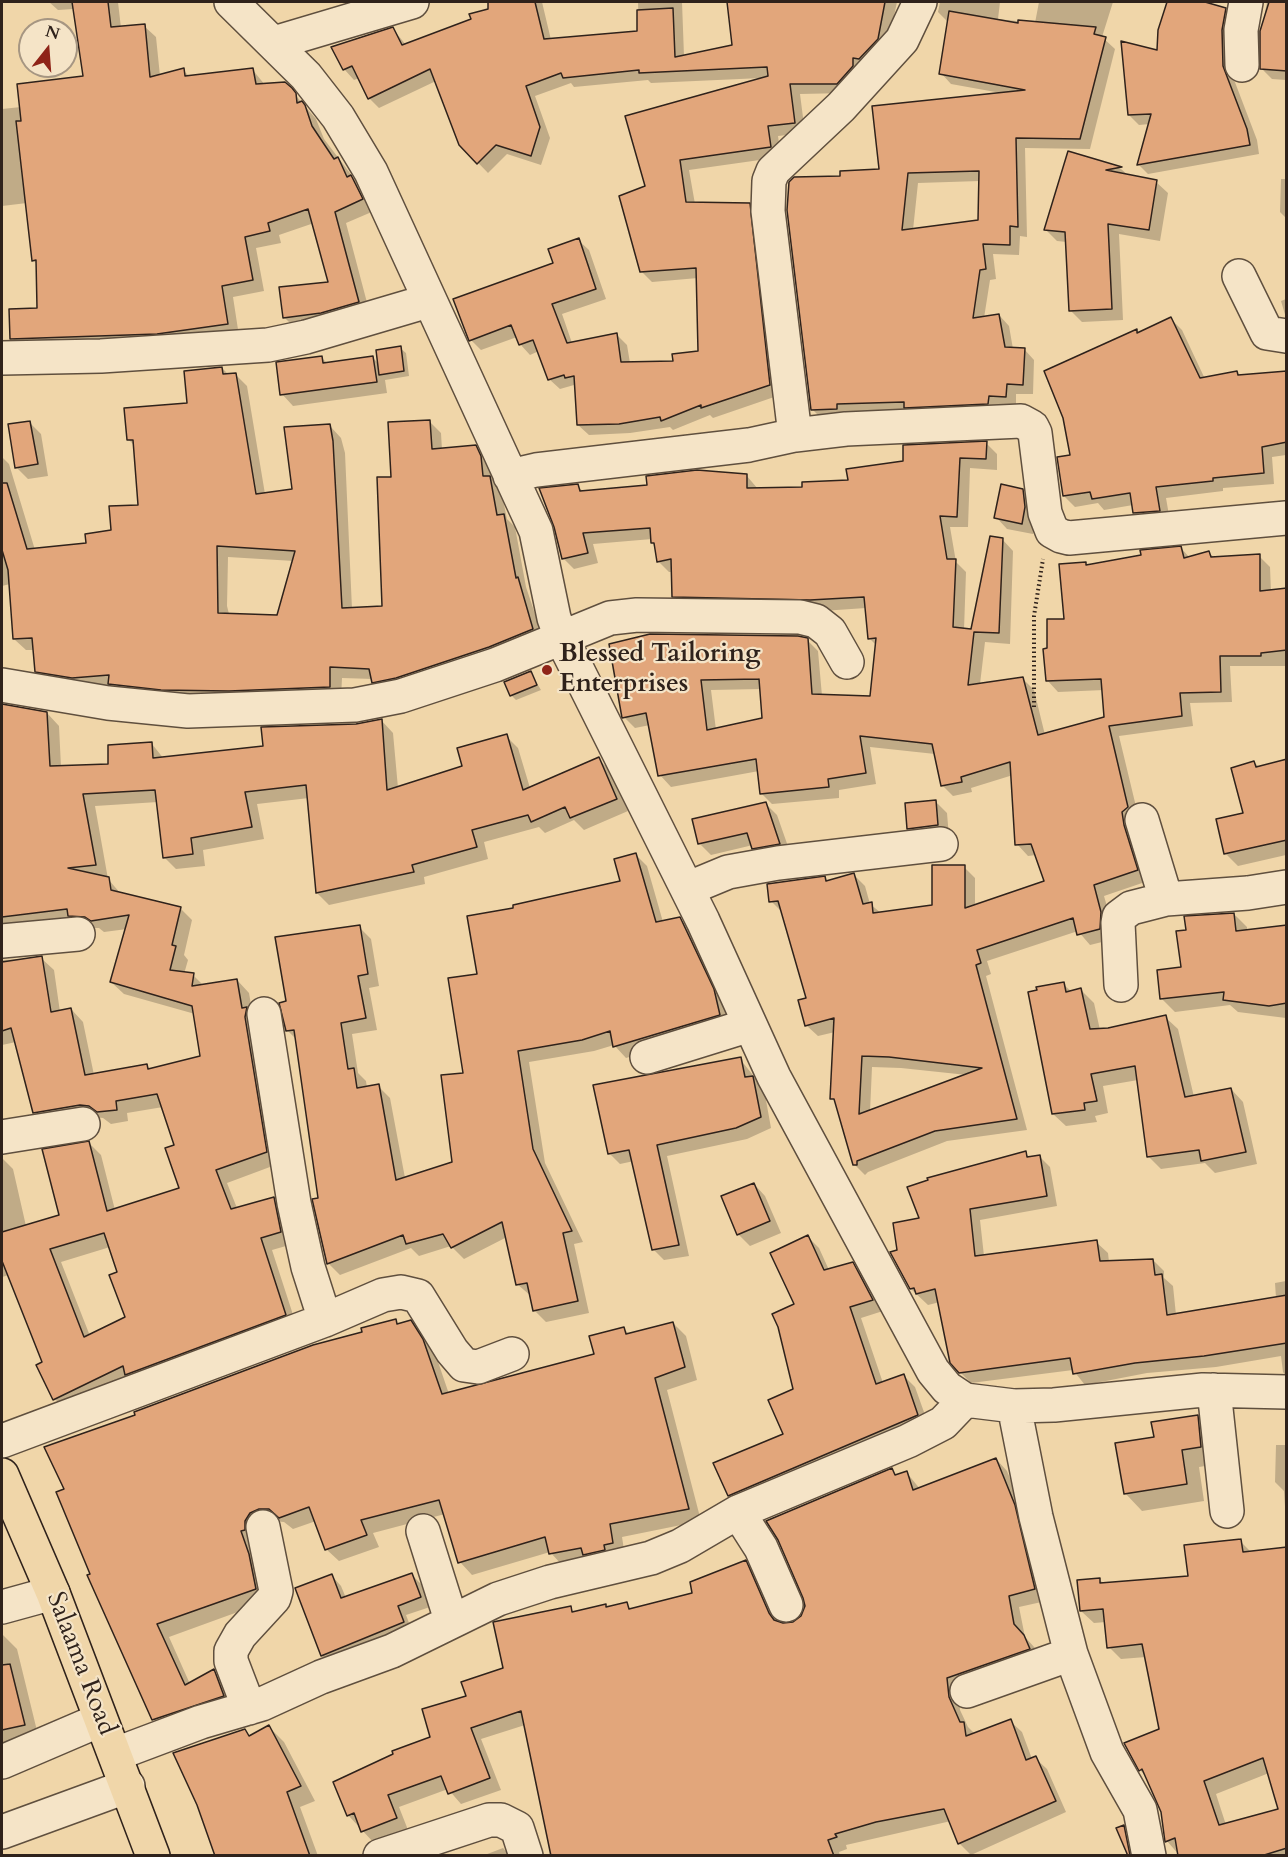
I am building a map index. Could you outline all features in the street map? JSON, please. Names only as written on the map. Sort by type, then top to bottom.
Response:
[{"type":"main road","name":"Salaama Road","points":[[2,1475],[53,1593],[153,1856]]},
{"type":"street","points":[[231,2],[274,43],[338,117],[371,172],[428,301],[536,531],[554,618],[561,637],[687,889],[774,1077],[933,1371],[947,1388],[965,1400],[1014,1406],[1054,1406],[1214,1390],[1287,1392]]},
{"type":"street","points":[[274,43],[412,2]]},
{"type":"street","points":[[795,435],[768,212],[769,181],[773,171],[841,107],[902,40],[920,2]]},
{"type":"street","points":[[1242,65],[1241,30],[1246,2]]},
{"type":"street","points":[[1239,276],[1267,333],[1287,336]]},
{"type":"street","points":[[2,358],[100,356],[268,345],[317,334],[428,301]]},
{"type":"street","points":[[510,476],[536,470],[748,445],[795,435],[846,429],[1021,421],[1032,427],[1035,433],[1042,502],[1052,531],[1069,538],[1287,518]]},
{"type":"street","points":[[2,685],[108,703],[188,711],[355,705],[401,696],[495,665],[610,618],[636,615],[800,617],[816,621],[830,632],[847,662]]},
{"type":"street","points":[[1142,820],[1166,898]]},
{"type":"street","points":[[687,889],[728,872],[778,863],[941,844]]},
{"type":"street","points":[[1122,985],[1119,917],[1131,908],[1166,898],[1248,893],[1287,887]]},
{"type":"street","points":[[2,941],[78,934]]},
{"type":"street","points":[[264,1014],[294,1203],[308,1267],[326,1320]]},
{"type":"street","points":[[646,1057],[750,1025]]},
{"type":"street","points":[[2,1137],[83,1124]]},
{"type":"street","points":[[2,1441],[326,1320],[383,1295],[412,1294],[418,1296],[427,1306],[452,1351],[464,1365],[478,1367],[513,1354]]},
{"type":"street","points":[[1214,1390],[1227,1511]]},
{"type":"street","points":[[116,1754],[201,1722],[249,1708],[392,1651],[451,1620],[498,1599],[550,1582],[651,1558],[680,1546],[738,1512],[943,1423],[965,1400]]},
{"type":"street","points":[[1014,1406],[1036,1517],[1071,1654],[1107,1752],[1140,1810],[1149,1856]]},
{"type":"street","points":[[738,1512],[761,1548],[786,1605]]},
{"type":"street","points":[[249,1708],[231,1661],[231,1651],[240,1635],[274,1598],[276,1591],[263,1527]]},
{"type":"street","points":[[423,1531],[451,1620]]},
{"type":"street","points":[[2,1607],[53,1593]]},
{"type":"street","points":[[967,1691],[1071,1654]]},
{"type":"street","points":[[2,1762],[100,1720]]},
{"type":"street","points":[[2,1832],[128,1786]]},
{"type":"street","points":[[380,1856],[489,1820],[501,1820],[517,1828],[526,1856]]},
{"type":"path","points":[[1034,707],[1034,616],[1045,550],[1052,531]]},
{"type":"building","points":[[72,2],[108,2],[111,27],[145,24],[150,77],[184,68],[185,76],[253,68],[256,84],[285,82],[292,88],[296,93],[297,103],[302,101],[305,105],[312,126],[334,159],[338,157],[347,177],[351,175],[363,199],[335,212],[359,302],[321,313],[283,318],[279,287],[328,282],[308,209],[268,223],[270,231],[245,237],[253,280],[222,286],[228,324],[157,334],[10,339],[9,309],[37,308],[36,260],[32,261],[16,121],[21,121],[17,84],[83,76],[78,42],[78,18],[74,18]]},
{"type":"building","points":[[488,2],[535,2],[544,39],[637,31],[637,10],[673,8],[675,57],[732,45],[727,2],[885,2],[878,39],[859,59],[853,58],[853,66],[837,84],[790,84],[795,123],[768,126],[771,147],[680,160],[686,202],[750,203],[770,385],[701,408],[701,405],[661,421],[660,417],[619,424],[577,425],[574,376],[565,378],[564,375],[548,380],[533,340],[519,345],[511,325],[469,341],[453,299],[553,263],[548,249],[579,238],[596,289],[552,304],[567,343],[617,333],[621,362],[673,361],[672,354],[698,351],[696,268],[640,272],[619,196],[645,186],[625,116],[768,76],[767,67],[639,73],[639,70],[563,78],[561,73],[526,86],[540,127],[531,156],[496,145],[477,164],[459,145],[430,69],[368,99],[352,66],[343,70],[331,47],[393,27],[402,45],[471,19],[469,14],[488,9]]},
{"type":"building","points":[[1167,2],[1205,2],[1226,8],[1222,30],[1223,66],[1247,129],[1250,145],[1137,165],[1151,114],[1128,115],[1121,41],[1157,50],[1158,30]]},
{"type":"building","points":[[1269,2],[1287,2],[1287,71],[1260,69],[1260,31]]},
{"type":"building","points":[[949,11],[1018,23],[1018,20],[1096,27],[1094,34],[1106,37],[1080,139],[1016,138],[1018,227],[1010,226],[1010,245],[983,244],[986,269],[980,270],[973,318],[999,314],[1005,347],[1025,348],[1023,385],[1007,384],[1006,397],[989,396],[988,404],[904,408],[904,402],[837,404],[837,409],[811,410],[787,210],[789,182],[794,177],[840,176],[840,171],[879,169],[872,106],[1025,90],[939,74]],"holes":[[[979,171],[978,220],[902,230],[908,173]]]},
{"type":"building","points":[[1068,151],[1122,167],[1106,170],[1157,180],[1149,230],[1108,224],[1112,309],[1069,311],[1065,232],[1044,230]]},
{"type":"building","points":[[1171,317],[1200,378],[1237,371],[1238,375],[1287,371],[1287,442],[1262,447],[1264,473],[1156,487],[1160,511],[1133,513],[1130,493],[1092,499],[1090,492],[1063,496],[1057,457],[1070,455],[1063,418],[1044,371],[1137,329],[1137,333]]},
{"type":"building","points":[[401,346],[404,371],[379,375],[376,350]]},
{"type":"building","points":[[322,356],[323,363],[373,356],[377,382],[280,395],[276,362]]},
{"type":"building","points":[[222,367],[223,374],[236,373],[256,494],[292,489],[284,427],[330,424],[333,441],[342,608],[382,606],[377,477],[391,477],[388,422],[430,420],[432,449],[476,445],[481,456],[483,476],[490,476],[497,515],[504,514],[516,578],[518,577],[533,629],[489,647],[396,678],[372,683],[369,669],[330,667],[330,687],[229,691],[161,690],[108,684],[109,675],[72,678],[35,672],[32,638],[13,639],[8,570],[2,550],[2,483],[7,483],[27,549],[86,543],[85,534],[111,530],[109,506],[138,505],[133,440],[127,440],[124,408],[187,403],[184,371]],"holes":[[[217,546],[295,551],[277,615],[218,613]]]},
{"type":"building","points":[[30,421],[38,464],[15,468],[8,424]]},
{"type":"building","points":[[987,441],[986,459],[960,458],[957,517],[940,516],[947,559],[956,559],[953,627],[971,629],[990,536],[1003,538],[999,633],[974,632],[968,685],[1023,677],[1038,735],[1104,717],[1101,679],[1046,681],[1043,649],[1047,648],[1047,619],[1064,619],[1059,564],[1086,562],[1086,565],[1141,555],[1140,550],[1181,546],[1184,558],[1209,551],[1211,557],[1260,554],[1260,591],[1287,588],[1287,650],[1261,653],[1261,656],[1220,656],[1221,692],[1180,693],[1182,716],[1109,726],[1128,807],[1122,812],[1124,825],[1138,870],[1094,885],[1101,912],[1100,929],[1077,935],[1073,918],[977,950],[981,963],[976,965],[1017,1119],[935,1131],[857,1161],[857,1165],[853,1165],[834,1099],[830,1099],[834,1018],[805,1026],[798,1000],[806,998],[778,901],[769,902],[767,884],[825,876],[826,881],[854,873],[863,904],[872,902],[873,913],[932,905],[932,865],[965,865],[965,908],[1044,881],[1031,844],[1015,845],[1010,762],[961,777],[962,782],[941,786],[932,744],[860,736],[866,773],[828,779],[829,787],[760,794],[756,759],[658,776],[646,713],[622,718],[609,644],[650,634],[798,636],[808,638],[812,694],[870,696],[876,638],[868,639],[864,597],[810,600],[672,597],[671,559],[657,562],[654,543],[651,543],[650,528],[583,533],[588,553],[562,559],[554,527],[539,488],[578,484],[580,491],[647,485],[646,476],[697,470],[747,474],[747,488],[802,487],[802,482],[848,480],[846,469],[903,461],[903,445]],"holes":[[[759,679],[762,718],[707,730],[701,680]],[[862,1056],[889,1057],[982,1068],[859,1114]]]},
{"type":"building","points":[[1001,484],[1023,489],[1025,507],[1022,524],[994,518]]},
{"type":"building","points":[[531,671],[537,685],[510,696],[504,682]]},
{"type":"building","points":[[2,704],[47,712],[50,766],[108,764],[108,745],[152,742],[153,758],[263,746],[261,727],[356,724],[382,719],[387,790],[462,766],[457,748],[507,734],[523,790],[599,757],[617,799],[570,818],[565,807],[531,822],[528,815],[472,830],[477,847],[412,865],[414,872],[316,893],[306,785],[245,792],[252,827],[191,838],[193,854],[163,858],[155,790],[83,794],[96,865],[68,868],[109,877],[111,890],[181,907],[172,945],[176,946],[170,970],[194,973],[192,986],[237,979],[242,1008],[247,1007],[245,1017],[267,1152],[216,1170],[231,1209],[274,1197],[281,1232],[261,1238],[286,1315],[125,1375],[123,1366],[53,1400],[36,1365],[42,1362],[2,1261],[2,1232],[59,1215],[42,1149],[89,1141],[107,1211],[179,1188],[165,1148],[174,1145],[157,1094],[116,1101],[117,1110],[97,1112],[89,1106],[80,1105],[33,1113],[11,1028],[2,1031],[2,962],[42,956],[51,1012],[71,1008],[85,1075],[147,1064],[148,1069],[200,1056],[192,1006],[110,982],[129,915],[91,921],[85,917],[68,916],[67,909],[2,917]],"holes":[[[104,1233],[117,1272],[109,1275],[125,1317],[84,1337],[50,1249]]]},
{"type":"building","points":[[1287,759],[1287,840],[1224,854],[1216,819],[1243,813],[1231,768],[1254,761],[1256,767]]},
{"type":"building","points":[[936,800],[938,825],[907,829],[905,803]]},
{"type":"building","points":[[766,802],[780,844],[752,849],[747,833],[698,844],[692,819]]},
{"type":"building","points":[[636,853],[656,922],[680,917],[714,989],[720,1015],[613,1047],[610,1031],[582,1040],[518,1051],[533,1149],[572,1231],[563,1233],[578,1301],[533,1311],[527,1283],[516,1285],[502,1222],[451,1248],[443,1234],[406,1244],[403,1235],[327,1264],[312,1199],[318,1198],[294,1030],[286,1031],[279,1003],[286,1001],[275,937],[360,925],[368,974],[358,976],[366,1018],[341,1023],[348,1069],[354,1068],[357,1088],[379,1084],[396,1180],[452,1162],[441,1075],[463,1073],[448,978],[477,974],[467,916],[513,908],[513,905],[620,881],[614,859]]},
{"type":"building","points":[[1234,913],[1236,931],[1287,925],[1287,1003],[1269,1006],[1223,1000],[1224,992],[1160,999],[1157,970],[1181,967],[1176,931],[1186,930],[1184,916]]},
{"type":"building","points":[[1064,982],[1066,992],[1081,988],[1090,1029],[1108,1028],[1166,1015],[1185,1097],[1231,1088],[1246,1152],[1201,1161],[1199,1150],[1147,1157],[1135,1066],[1091,1074],[1097,1101],[1084,1103],[1085,1110],[1052,1114],[1028,992],[1037,990],[1036,987]]},
{"type":"building","points":[[741,1057],[745,1077],[753,1076],[761,1117],[736,1128],[657,1145],[679,1245],[652,1250],[629,1150],[608,1154],[593,1085]]},
{"type":"building","points":[[1026,1151],[1027,1157],[1040,1155],[1047,1196],[970,1209],[975,1256],[1097,1240],[1100,1261],[1153,1259],[1155,1275],[1162,1274],[1167,1315],[1287,1295],[1287,1343],[1204,1356],[1135,1363],[1073,1374],[1070,1358],[959,1373],[950,1363],[935,1289],[916,1294],[914,1288],[910,1289],[890,1252],[897,1250],[893,1223],[919,1218],[907,1187],[928,1180],[927,1178]]},
{"type":"building","points":[[754,1183],[770,1221],[737,1235],[721,1196]]},
{"type":"building","points":[[808,1235],[824,1270],[853,1262],[873,1300],[850,1307],[876,1384],[904,1374],[918,1415],[728,1496],[713,1463],[783,1434],[768,1400],[793,1389],[778,1327],[772,1314],[794,1304],[770,1253]]},
{"type":"building","points":[[396,1319],[397,1324],[411,1320],[423,1339],[442,1394],[594,1354],[589,1336],[624,1327],[626,1334],[673,1322],[685,1367],[655,1378],[689,1509],[610,1524],[613,1543],[604,1545],[605,1550],[583,1555],[581,1548],[549,1554],[545,1537],[458,1563],[439,1500],[361,1520],[367,1535],[325,1550],[309,1507],[279,1518],[269,1509],[259,1509],[250,1513],[245,1521],[245,1530],[241,1531],[249,1554],[256,1589],[157,1624],[185,1685],[214,1669],[224,1696],[152,1720],[87,1575],[90,1574],[56,1492],[64,1489],[44,1447],[135,1415],[134,1412],[313,1345],[362,1332],[361,1328]]},
{"type":"building","points":[[1198,1415],[1201,1447],[1182,1450],[1187,1484],[1124,1494],[1115,1443],[1154,1437],[1151,1422]]},
{"type":"building","points":[[996,1458],[1015,1505],[1035,1589],[1009,1596],[1014,1624],[1024,1635],[1030,1649],[947,1678],[949,1697],[960,1722],[964,1722],[966,1736],[1011,1719],[1026,1760],[1036,1756],[1056,1801],[958,1844],[944,1809],[876,1822],[835,1834],[837,1837],[828,1840],[834,1856],[551,1856],[521,1711],[471,1728],[490,1778],[448,1794],[441,1776],[388,1795],[397,1818],[361,1832],[354,1813],[347,1816],[333,1782],[393,1754],[392,1751],[430,1737],[422,1709],[466,1696],[461,1682],[503,1668],[493,1622],[571,1606],[572,1612],[627,1602],[629,1609],[692,1593],[690,1582],[746,1560],[774,1620],[783,1623],[793,1622],[801,1616],[805,1606],[803,1598],[778,1540],[766,1521],[892,1468],[895,1475],[907,1471],[913,1490]]},
{"type":"building","points":[[1241,1539],[1243,1552],[1287,1547],[1287,1848],[1261,1856],[1178,1856],[1175,1838],[1165,1842],[1161,1812],[1142,1769],[1139,1771],[1124,1743],[1159,1729],[1142,1644],[1107,1648],[1103,1609],[1080,1611],[1077,1580],[1100,1578],[1100,1583],[1188,1576],[1184,1545]],"holes":[[[1263,1758],[1278,1809],[1219,1825],[1204,1781]]]},
{"type":"building","points":[[412,1573],[421,1597],[398,1606],[404,1622],[321,1656],[295,1588],[332,1574],[341,1598]]},
{"type":"building","points":[[10,1664],[25,1725],[2,1730],[2,1665]]},
{"type":"building","points":[[269,1725],[301,1786],[287,1792],[310,1856],[215,1856],[197,1805],[173,1753],[245,1729],[249,1736]]},
{"type":"building","points":[[1124,1825],[1130,1855],[1128,1856],[1116,1828]]},
{"type":"place","name":"Blessed Tailoring Enterprises","points":[[547,670]]}]
